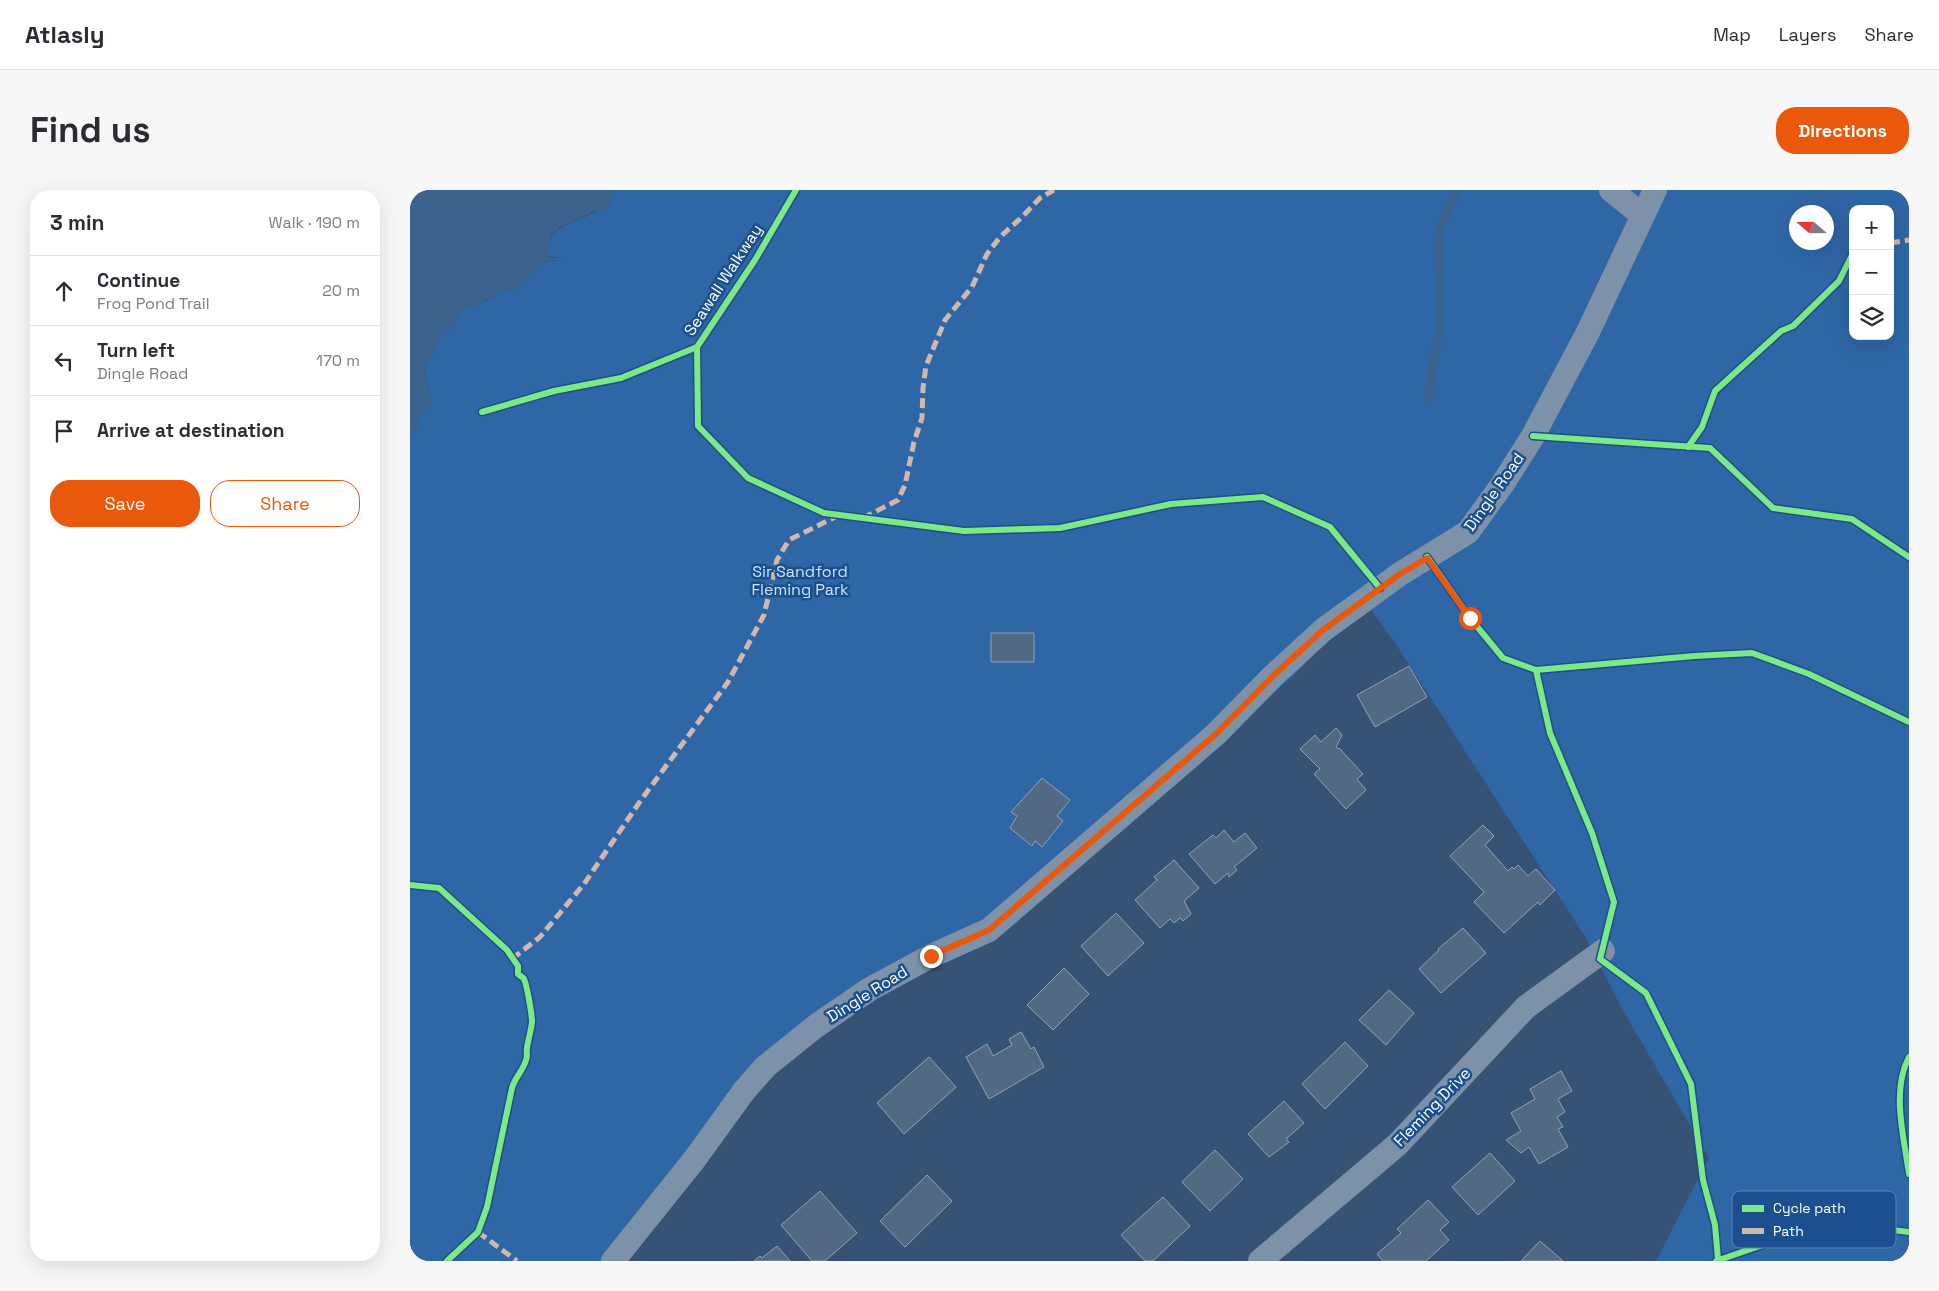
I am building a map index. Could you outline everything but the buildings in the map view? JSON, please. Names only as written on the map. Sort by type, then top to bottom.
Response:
[{"type":"street","points":[[1611,190],[1643,216]]},
{"type":"street","name":"Dingle Road","points":[[613,1261],[694,1160],[744,1091],[764,1067],[816,1026],[870,990],[931,956],[989,930],[1216,734],[1273,676],[1323,630],[1400,574],[1468,532],[1502,485],[1533,436],[1588,332],[1655,190]]},
{"type":"street","name":"Fleming Drive","points":[[1260,1261],[1398,1144],[1526,1007],[1603,951]]},
{"type":"path","points":[[1427,558],[1470,618]]},
{"type":"path","points":[[1909,1057],[1903,1068],[1900,1104],[1909,1174]]},
{"type":"path","points":[[1896,1230],[1909,1232]]},
{"type":"path","points":[[1716,1261],[1754,1248]]},
{"type":"green space","name":"Sir Sandford Fleming Park","points":[[615,190],[1909,190],[1909,1261],[1656,1261],[1709,1158],[1621,1007],[1586,938],[1397,646],[1366,603],[1293,676],[1070,868],[819,1020],[613,1261],[410,1261],[410,436],[420,424],[419,414],[426,412],[432,400],[426,379],[425,364],[431,356],[441,333],[454,327],[457,317],[465,309],[494,297],[504,289],[512,291],[542,264],[562,258],[547,256],[553,235],[562,227],[608,207]]},
{"type":"shaded area","points":[[410,190],[615,190],[608,207],[604,211],[593,212],[560,227],[551,236],[547,256],[561,259],[546,262],[539,266],[515,291],[504,289],[492,299],[485,299],[478,305],[465,309],[457,317],[454,327],[441,333],[431,357],[425,364],[426,379],[432,400],[426,412],[419,414],[420,424],[410,436]]},
{"type":"waterway","points":[[1428,399],[1440,325],[1438,233],[1457,190]]},
{"type":"marked path","points":[[863,518],[898,500],[905,485],[914,442],[922,418],[926,366],[945,320],[972,287],[987,254],[1000,237],[1040,198],[1054,190]]},
{"type":"marked path","points":[[1894,242],[1909,240]]},
{"type":"marked path","points":[[512,959],[540,937],[584,884],[641,800],[728,682],[764,615],[777,560],[789,540],[839,515]]},
{"type":"marked path","points":[[478,1232],[517,1261]]},
{"type":"cycle path","name":"Seawall Walkway","points":[[482,412],[554,391],[621,378],[697,347],[755,260],[796,190]]},
{"type":"cycle path","points":[[1688,447],[1702,427],[1715,391],[1781,331],[1793,326],[1839,281],[1849,261]]},
{"type":"cycle path","name":"Seawall Walkway","points":[[697,347],[698,426],[748,478],[824,513],[964,531],[1060,528],[1171,504],[1263,497],[1330,527],[1380,588]]},
{"type":"cycle path","points":[[1533,436],[1710,448],[1773,508],[1852,519],[1909,557]]},
{"type":"cycle path","points":[[1427,557],[1470,618],[1503,658],[1536,670],[1694,656],[1752,653],[1809,674],[1909,722]]},
{"type":"cycle path","points":[[1536,670],[1550,733],[1592,833],[1614,902],[1600,959],[1646,993],[1691,1084],[1703,1180],[1715,1225],[1718,1259]]},
{"type":"cycle path","points":[[410,885],[439,888],[507,950],[518,966],[518,974],[524,978],[532,1018],[527,1059],[512,1088],[487,1207],[478,1232],[447,1261]]},
{"type":"cycle path","points":[[1909,1057],[1904,1070],[1900,1099],[1900,1114],[1909,1174]]},
{"type":"cycle path","points":[[1896,1230],[1909,1232]]},
{"type":"cycle path","points":[[1716,1261],[1754,1248]]},
{"type":"route","points":[[931,956],[989,930],[1216,734],[1273,676],[1323,630],[1400,574],[1427,558],[1470,618]]}]
